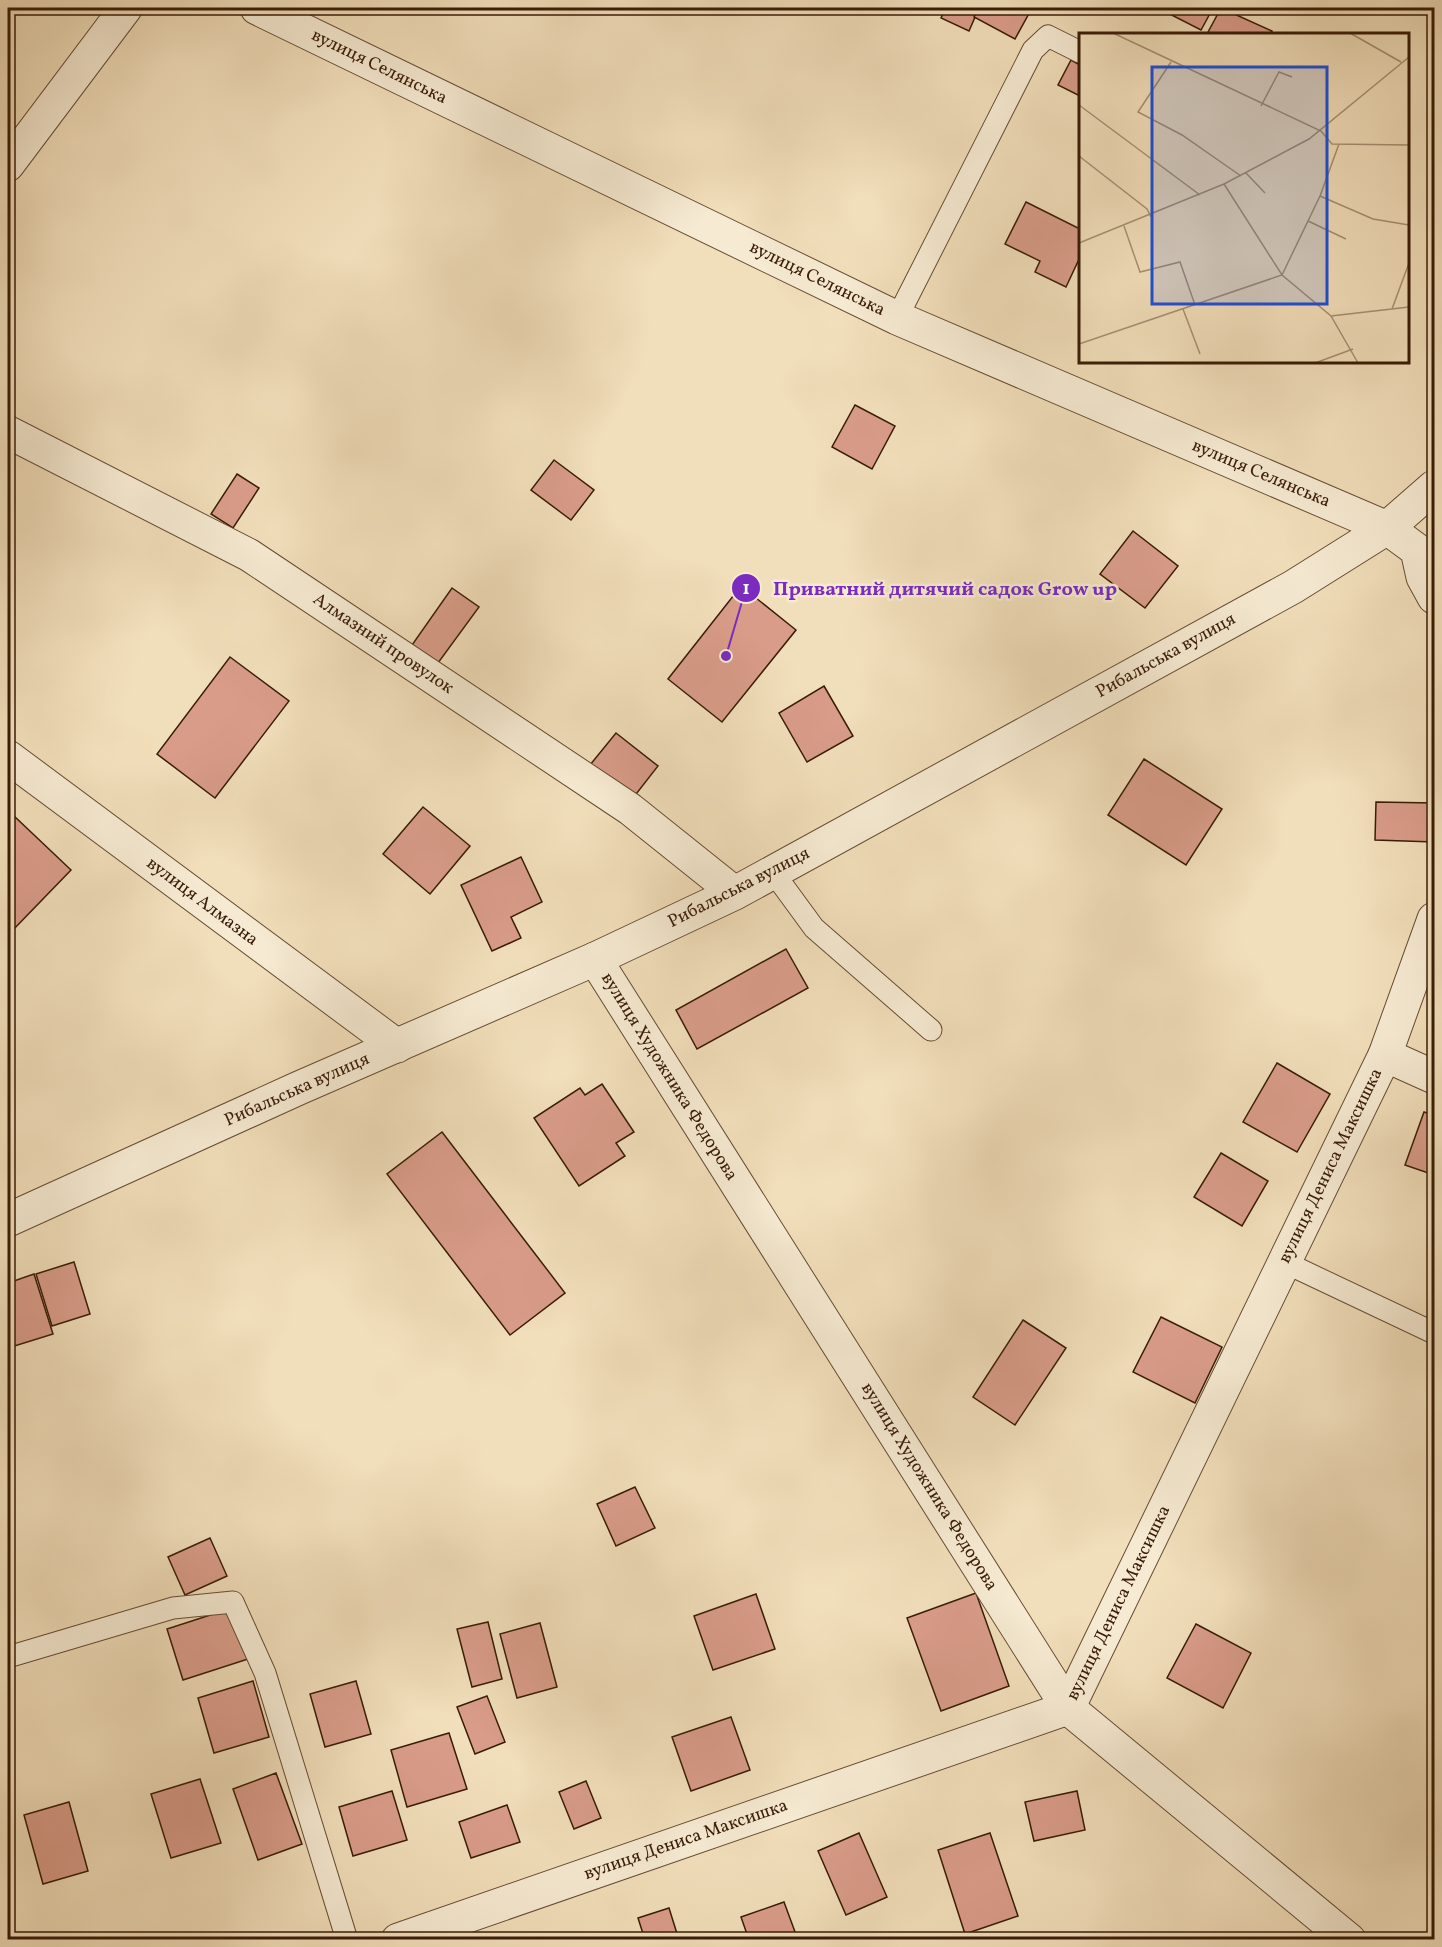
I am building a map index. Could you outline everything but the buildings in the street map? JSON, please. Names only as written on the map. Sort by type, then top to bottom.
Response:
[{"type":"street","points":[[8,165],[126,8]]},
{"type":"street","name":"вулиця Селянська","points":[[257,8],[897,318],[1387,528],[1417,550],[1423,577],[1434,597]]},
{"type":"street","name":"Алмазний провулок","points":[[8,432],[249,555],[630,809],[735,893]]},
{"type":"street","name":"Рибальська вулиця","points":[[8,1220],[595,959],[735,893],[1293,587],[1387,528],[1434,487]]},
{"type":"street","name":"вулиця Алмазна","points":[[8,757],[397,1046]]},
{"type":"street","name":"вулиця Дениса Максишка","points":[[398,1940],[1068,1708],[1385,1055],[1434,919]]},
{"type":"street","name":"вулиця Художника Федорова","points":[[595,959],[1068,1708],[1349,1940]]},
{"type":"street","points":[[1385,1055],[1434,1077]]},
{"type":"lane","points":[[897,318],[1033,50],[1048,36],[1079,51]]},
{"type":"lane","points":[[773,872],[814,928],[931,1030]]},
{"type":"lane","points":[[1284,1262],[1434,1333]]},
{"type":"lane","points":[[8,1657],[173,1608],[233,1602],[265,1673],[347,1940]]},
{"type":"place","name":"Приватний дитячий садок Grow up","points":[[726,656]]}]
